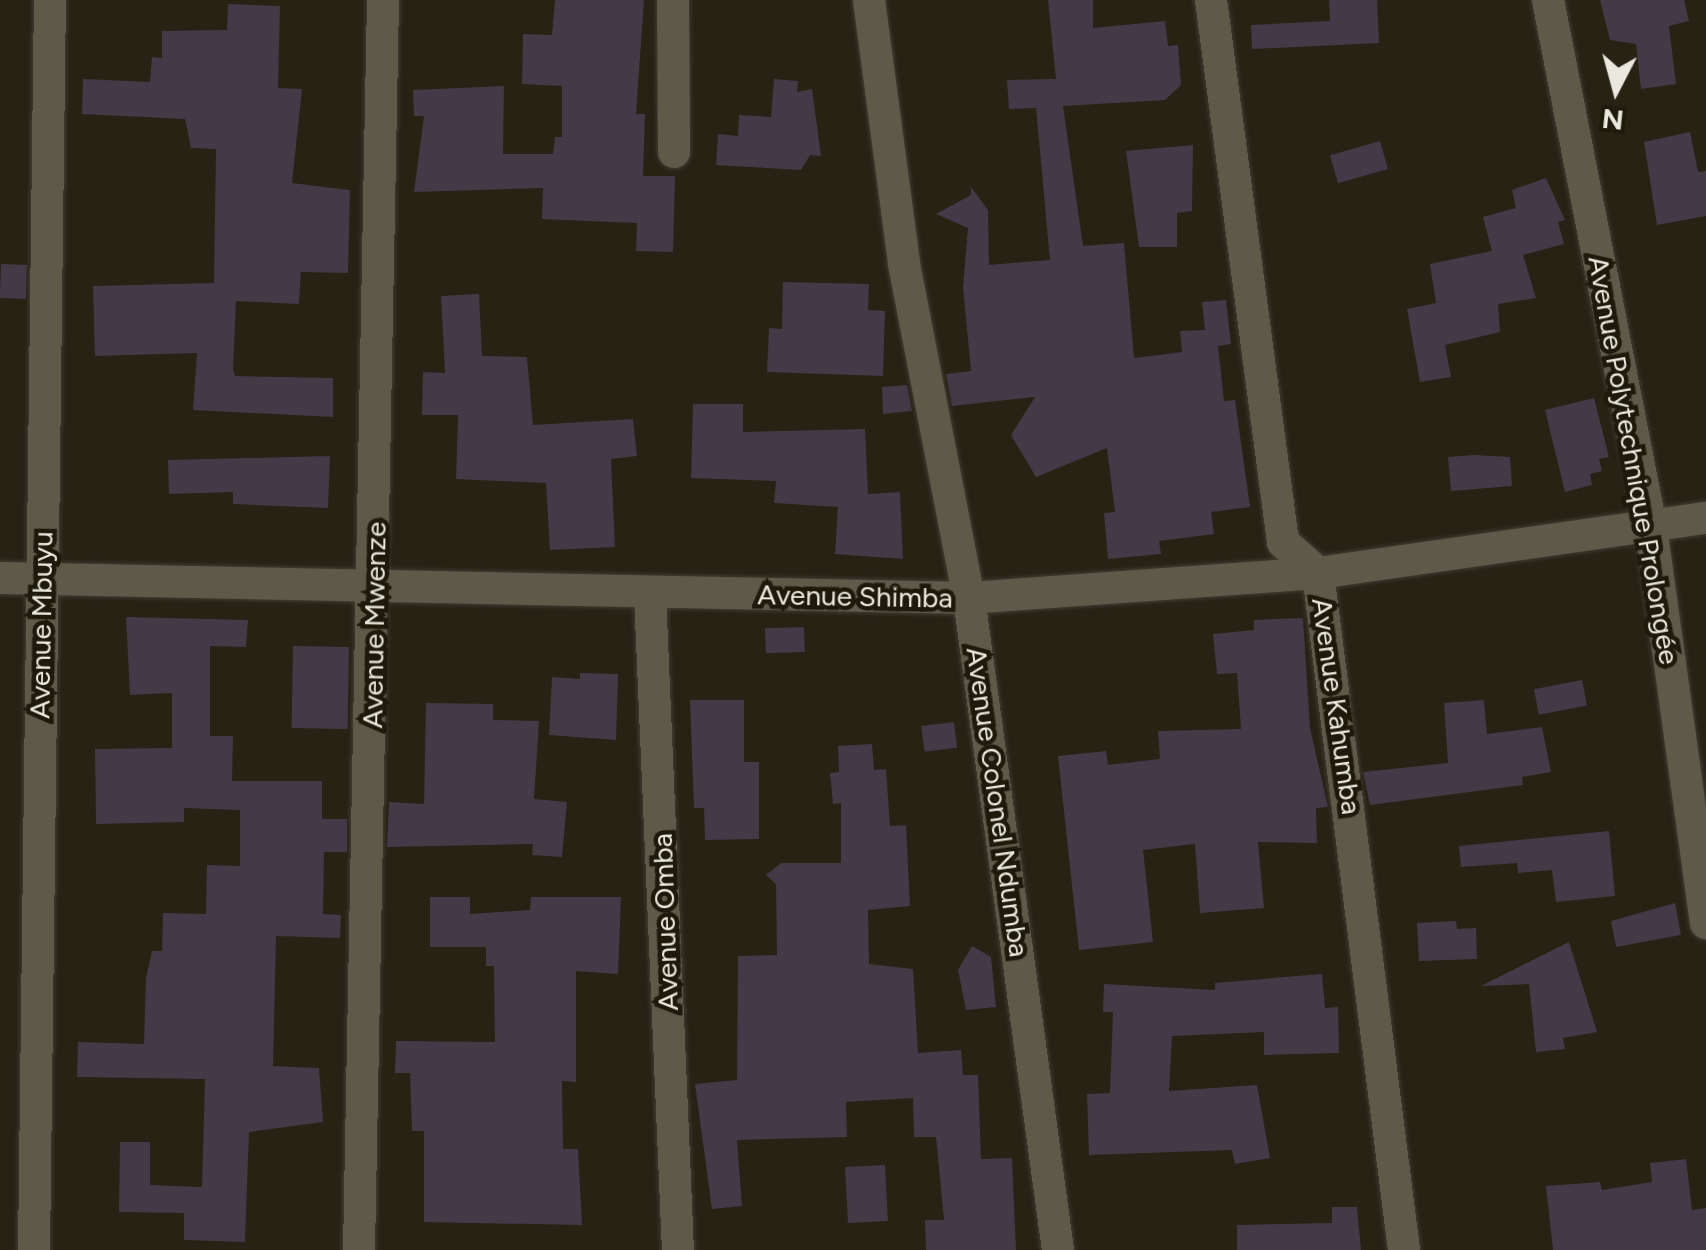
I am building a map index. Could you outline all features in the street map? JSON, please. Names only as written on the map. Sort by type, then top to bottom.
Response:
[{"type":"street","name":"Avenue Mbuyu","points":[[34,1250],[50,0]]},
{"type":"street","name":"Avenue Mwenze","points":[[358,1250],[375,590],[383,0]]},
{"type":"street","points":[[672,0],[674,152]]},
{"type":"street","name":"Avenue Colonel Ndumba","points":[[869,0],[904,264],[969,598],[1058,1250]]},
{"type":"street","name":"Avenue Kahumba","points":[[1211,0],[1284,542],[1318,573],[1404,1250]]},
{"type":"street","name":"Avenue Polytechnique Prolongée","points":[[1548,0],[1651,526],[1706,923]]},
{"type":"street","name":"Avenue Shimba","points":[[0,578],[375,590],[969,598],[1318,573],[1706,518]]},
{"type":"street","name":"Avenue Omba","points":[[650,594],[678,1250]]},
{"type":"building","points":[[555,0],[644,0],[636,114],[645,114],[643,176],[675,176],[673,252],[636,251],[637,223],[542,219],[543,188],[414,192],[424,116],[414,116],[413,90],[504,86],[503,154],[553,154],[555,137],[562,137],[562,86],[522,84],[523,34],[552,35]]},
{"type":"building","points":[[1048,0],[1093,0],[1093,28],[1165,21],[1168,46],[1178,45],[1181,85],[1165,100],[1063,106],[1083,246],[1124,243],[1134,358],[1182,352],[1180,331],[1205,330],[1202,302],[1226,300],[1231,344],[1218,346],[1224,401],[1235,400],[1250,507],[1211,512],[1214,534],[1159,541],[1161,554],[1108,559],[1104,513],[1115,512],[1107,448],[1036,477],[1011,435],[1035,397],[952,406],[946,374],[971,371],[963,287],[968,228],[936,214],[971,195],[971,187],[988,210],[989,265],[1050,260],[1036,108],[1009,109],[1007,80],[1056,79]]},
{"type":"building","points":[[1329,0],[1377,0],[1379,43],[1252,49],[1251,25],[1330,21]]},
{"type":"building","points":[[1600,0],[1684,0],[1689,21],[1669,26],[1676,84],[1641,89],[1636,44],[1610,40]]},
{"type":"building","points":[[228,4],[280,6],[278,88],[302,89],[292,183],[350,190],[348,273],[301,272],[299,304],[236,301],[233,370],[235,376],[333,378],[333,417],[193,410],[197,353],[95,356],[93,286],[214,283],[216,149],[191,148],[185,119],[82,114],[83,79],[150,82],[152,57],[162,58],[162,31],[227,30]]},
{"type":"building","points":[[774,79],[798,81],[797,92],[812,89],[821,156],[810,155],[801,170],[716,165],[718,134],[738,136],[739,115],[771,117]]},
{"type":"building","points":[[1690,132],[1698,172],[1706,171],[1706,216],[1657,225],[1644,142]]},
{"type":"building","points":[[1380,141],[1388,169],[1338,183],[1330,155]]},
{"type":"building","points":[[1193,145],[1192,211],[1177,213],[1177,247],[1139,247],[1126,151]]},
{"type":"building","points":[[1546,178],[1565,220],[1558,222],[1564,244],[1523,255],[1536,298],[1498,304],[1500,332],[1445,345],[1451,377],[1420,382],[1407,309],[1436,303],[1430,264],[1492,251],[1483,217],[1516,208],[1512,190]]},
{"type":"building","points":[[1,264],[27,265],[26,299],[0,298]]},
{"type":"building","points":[[783,282],[869,284],[868,310],[885,311],[883,376],[767,372],[769,328],[782,329]]},
{"type":"building","points":[[479,294],[482,356],[527,357],[533,425],[633,419],[637,456],[611,459],[615,547],[550,550],[546,483],[456,479],[458,415],[422,415],[423,372],[445,373],[441,296]]},
{"type":"building","points":[[907,385],[912,411],[883,414],[882,387]]},
{"type":"building","points":[[1594,398],[1609,457],[1599,459],[1602,471],[1590,474],[1592,485],[1565,492],[1545,410]]},
{"type":"building","points":[[693,404],[743,404],[743,432],[865,429],[868,494],[900,492],[903,559],[835,554],[838,507],[774,503],[776,481],[691,478]]},
{"type":"building","points":[[330,456],[328,508],[233,504],[233,492],[169,494],[168,460]]},
{"type":"building","points":[[1448,457],[1510,457],[1512,486],[1451,491]]},
{"type":"building","points":[[126,617],[248,620],[246,647],[210,646],[210,736],[233,736],[232,781],[322,781],[322,819],[347,819],[347,852],[324,852],[323,914],[341,915],[340,938],[276,936],[273,1066],[319,1068],[323,1122],[249,1132],[245,1242],[184,1240],[184,1213],[119,1212],[120,1142],[150,1142],[150,1185],[202,1187],[205,1079],[77,1077],[78,1042],[144,1044],[146,978],[152,951],[162,951],[163,913],[206,914],[207,865],[240,866],[240,810],[184,808],[184,822],[96,824],[95,749],[172,748],[172,693],[130,695]]},
{"type":"building","points":[[1303,618],[1310,728],[1328,807],[1316,808],[1317,843],[1258,842],[1264,908],[1200,913],[1195,844],[1143,850],[1153,942],[1079,950],[1058,756],[1106,751],[1108,765],[1160,759],[1158,731],[1241,729],[1237,673],[1217,674],[1213,634],[1254,630],[1254,620]]},
{"type":"building","points":[[804,627],[805,652],[766,653],[765,628]]},
{"type":"building","points":[[293,646],[349,647],[348,729],[292,728]]},
{"type":"building","points":[[580,673],[618,674],[616,740],[549,735],[552,677],[580,679]]},
{"type":"building","points":[[1582,680],[1587,706],[1539,715],[1534,689]]},
{"type":"building","points":[[690,700],[744,700],[744,762],[759,762],[759,839],[705,840],[704,808],[694,808]]},
{"type":"building","points":[[1484,700],[1487,734],[1542,727],[1551,772],[1522,777],[1523,785],[1370,805],[1363,772],[1448,763],[1444,703]]},
{"type":"building","points":[[426,703],[493,704],[493,720],[539,721],[534,799],[567,802],[562,857],[532,855],[533,844],[387,847],[389,802],[424,804]]},
{"type":"building","points":[[954,722],[957,748],[924,752],[921,726]]},
{"type":"building","points":[[872,744],[874,770],[886,769],[890,826],[906,825],[910,906],[868,910],[869,964],[913,969],[918,1053],[961,1050],[963,1075],[978,1075],[981,1159],[1012,1158],[1016,1250],[926,1250],[925,1220],[944,1220],[936,1137],[914,1137],[913,1098],[846,1102],[847,1137],[737,1140],[742,1206],[712,1209],[695,1084],[737,1080],[738,956],[777,955],[776,884],[766,875],[781,863],[841,863],[841,803],[833,804],[830,773],[839,772],[838,746]]},
{"type":"building","points":[[1609,831],[1615,896],[1556,902],[1552,870],[1518,873],[1517,863],[1461,867],[1459,846]]},
{"type":"building","points":[[430,897],[470,897],[470,914],[530,910],[531,897],[621,897],[618,974],[576,971],[576,1082],[562,1081],[563,1149],[578,1149],[582,1225],[424,1222],[424,1131],[412,1131],[410,1073],[395,1073],[396,1041],[495,1042],[494,966],[486,966],[486,947],[430,947]]},
{"type":"building","points":[[1675,903],[1681,935],[1616,947],[1611,921]]},
{"type":"building","points":[[1456,921],[1457,929],[1476,928],[1477,959],[1419,961],[1417,923]]},
{"type":"building","points":[[1569,942],[1597,1032],[1563,1038],[1565,1049],[1536,1052],[1529,984],[1481,986]]},
{"type":"building","points":[[972,946],[991,957],[996,1007],[966,1010],[958,970]]},
{"type":"building","points":[[1322,974],[1325,1008],[1338,1007],[1339,1053],[1264,1055],[1264,1032],[1172,1036],[1169,1091],[1257,1085],[1270,1158],[1235,1164],[1232,1150],[1089,1155],[1087,1094],[1110,1093],[1113,1012],[1103,1012],[1104,984],[1215,990],[1215,983]]},
{"type":"building","points":[[1686,1159],[1692,1210],[1706,1208],[1706,1250],[1553,1250],[1546,1186],[1600,1182],[1602,1190],[1652,1182],[1650,1163]]},
{"type":"building","points":[[885,1165],[888,1221],[848,1223],[845,1167]]},
{"type":"building","points":[[1332,1207],[1357,1207],[1361,1250],[1237,1250],[1237,1225],[1332,1223]]}]
